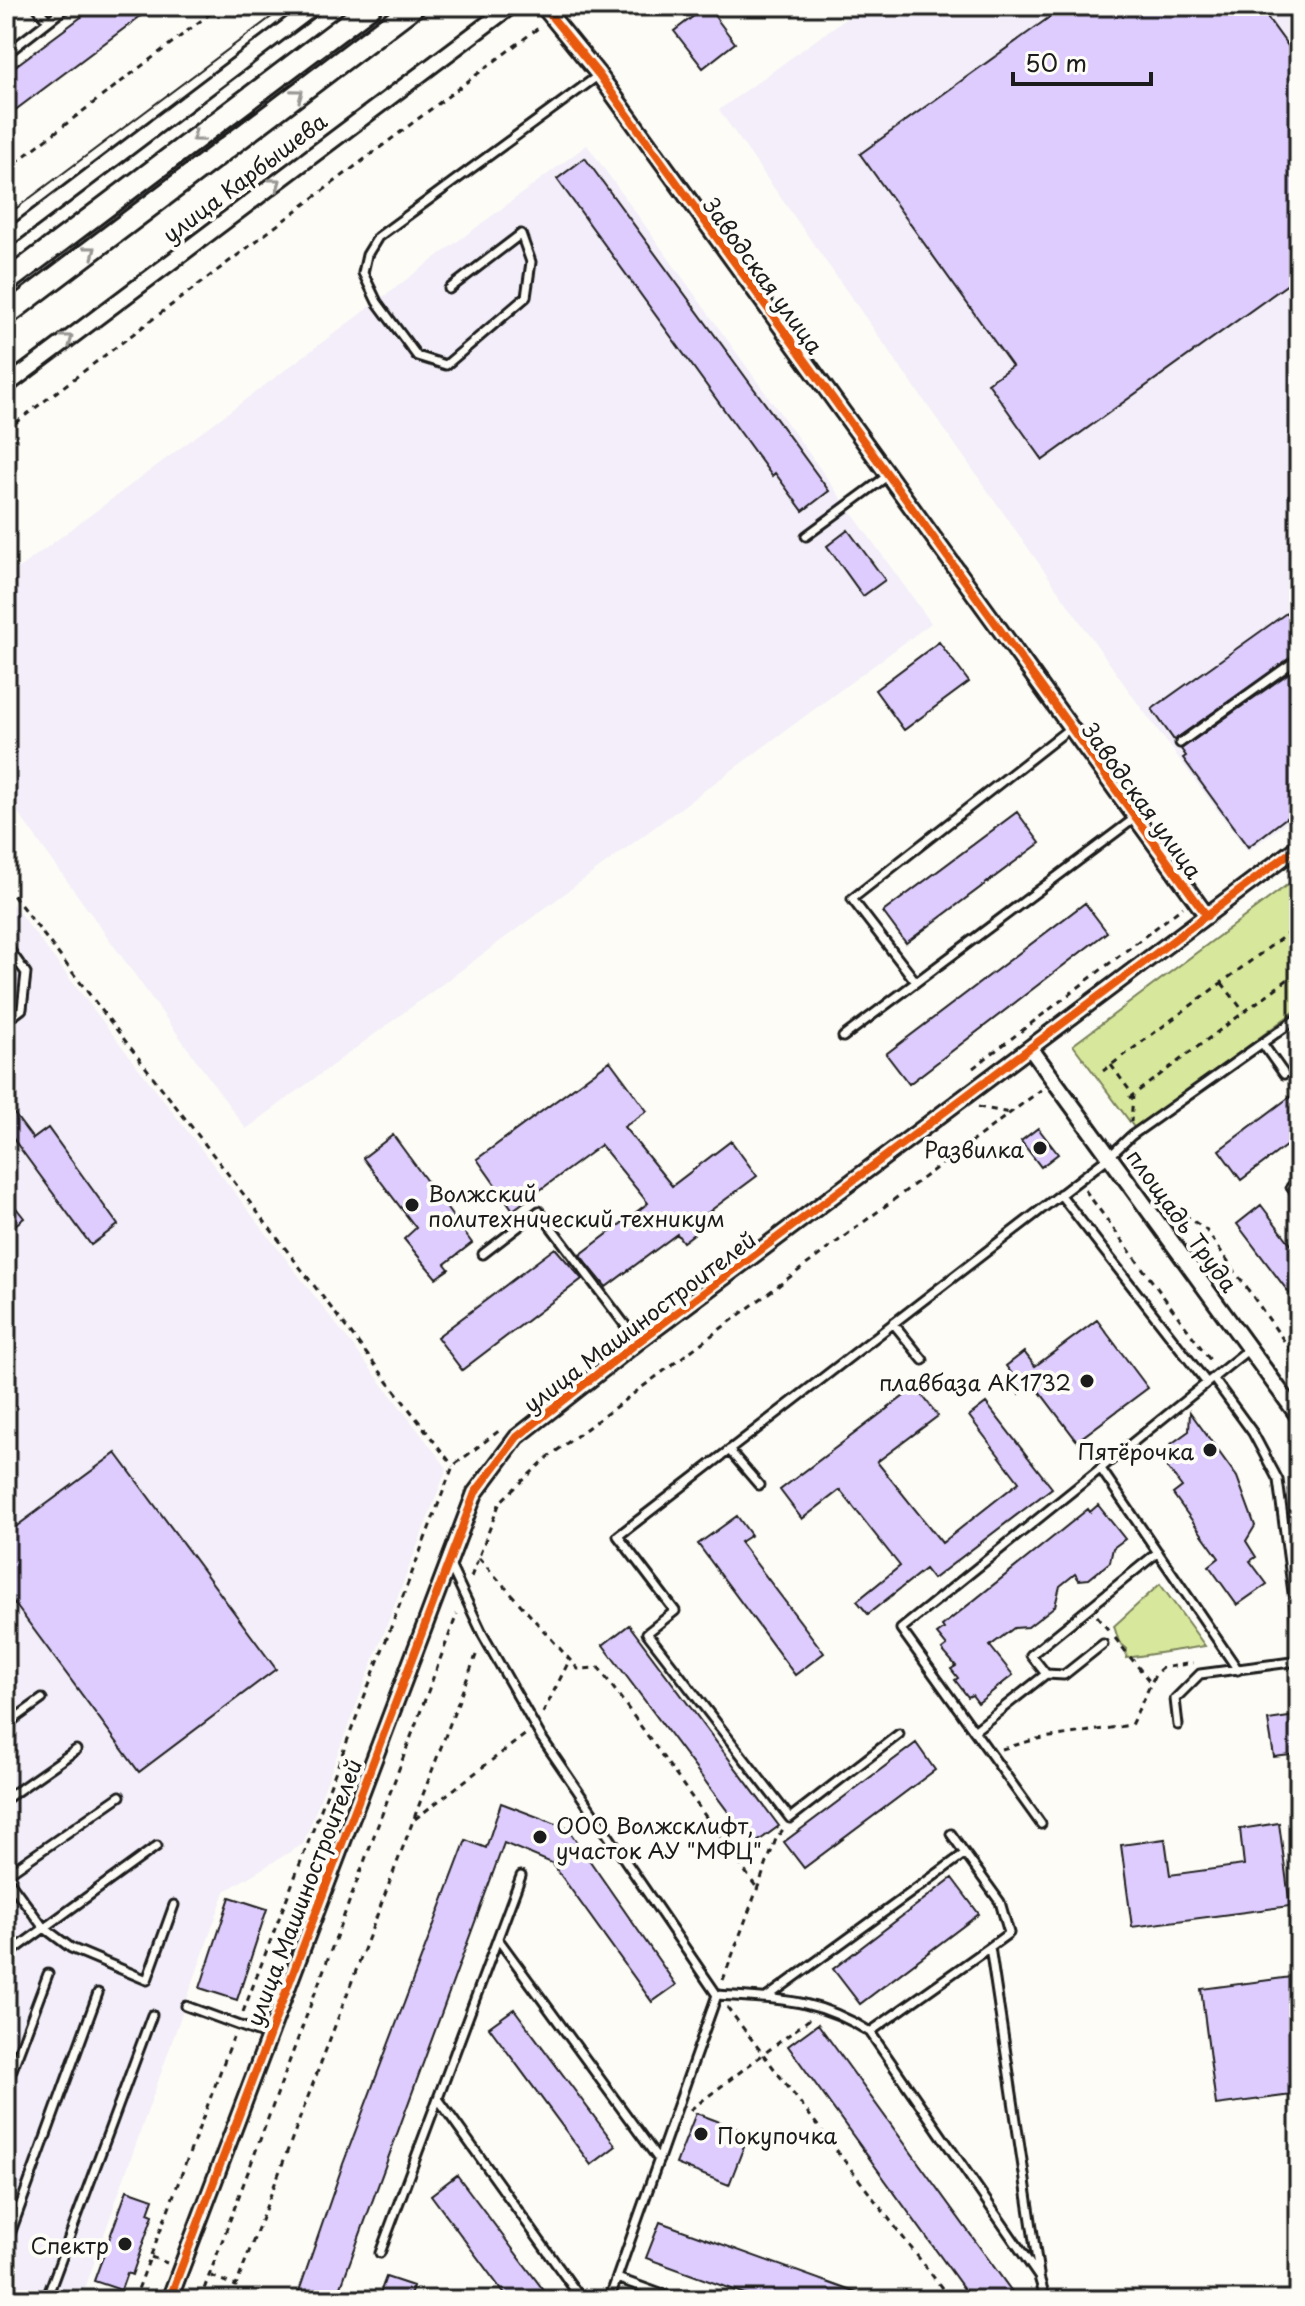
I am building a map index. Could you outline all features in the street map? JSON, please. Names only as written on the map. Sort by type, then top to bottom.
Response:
[{"type":"street","points":[[6,240],[315,6]]},
{"type":"street","points":[[6,282],[371,6]]},
{"type":"street","name":"улица Карбышева","points":[[6,315],[414,6]]},
{"type":"street","name":"улица Карбышева","points":[[6,386],[511,6]]},
{"type":"street","name":"Заводская улица","points":[[547,12],[599,75],[886,477],[1207,916]]},
{"type":"street","name":"улица Машиностроителей","points":[[169,2300],[475,1493],[517,1437],[638,1342],[1299,846]]},
{"type":"street","name":"площадь Труда","points":[[1031,1049],[1299,1417]]},
{"type":"lane","points":[[36,6],[48,21]]},
{"type":"lane","points":[[6,54],[68,6]]},
{"type":"lane","points":[[449,289],[521,234],[531,262],[526,297],[446,365],[417,356],[377,302],[363,273],[367,255],[378,237],[599,75]]},
{"type":"lane","points":[[806,536],[886,477]]},
{"type":"lane","points":[[1180,743],[1299,658]]},
{"type":"lane","points":[[916,982],[852,899],[1070,728]]},
{"type":"lane","points":[[843,1037],[1135,818]]},
{"type":"lane","points":[[6,945],[26,973],[22,1009],[6,1021]]},
{"type":"lane","points":[[899,1734],[790,1818],[647,1633],[675,1611],[618,1536],[1109,1157],[1131,1136],[1299,1017]]},
{"type":"lane","points":[[1262,1043],[1284,1074]]},
{"type":"lane","points":[[1299,1181],[1291,1187],[1299,1197]]},
{"type":"lane","points":[[1060,1194],[1213,1378],[1253,1433],[1278,1480],[1299,1638]]},
{"type":"lane","points":[[483,1254],[539,1211],[638,1342]]},
{"type":"lane","points":[[893,1323],[923,1360]]},
{"type":"lane","points":[[1041,1824],[901,1629],[1249,1349]]},
{"type":"lane","points":[[729,1450],[759,1485]]},
{"type":"lane","points":[[1101,1469],[1238,1670]]},
{"type":"lane","points":[[1046,1674],[1031,1655],[1158,1552]]},
{"type":"lane","points":[[448,1561],[483,1635],[536,1727],[717,1995]]},
{"type":"lane","points":[[974,1731],[1046,1674],[1064,1675],[1103,1644]]},
{"type":"lane","points":[[1178,1725],[1175,1699],[1200,1674],[1299,1661]]},
{"type":"lane","points":[[6,1725],[42,1699]]},
{"type":"lane","points":[[6,1799],[76,1750]]},
{"type":"lane","points":[[120,1796],[6,1876],[43,1927],[71,1948],[147,1980],[174,1905]]},
{"type":"lane","points":[[870,2032],[1009,1933],[1000,1902],[951,1834]]},
{"type":"lane","points":[[6,1956],[157,1846]]},
{"type":"lane","points":[[766,1998],[964,1854]]},
{"type":"lane","points":[[380,2253],[521,1876]]},
{"type":"lane","points":[[498,1939],[659,2160]]},
{"type":"lane","points":[[990,1947],[1039,2277],[1046,2300]]},
{"type":"lane","points":[[6,2086],[48,1974]]},
{"type":"lane","points":[[6,2245],[98,1993]]},
{"type":"lane","points":[[717,1995],[766,1998],[824,2008],[839,2012],[870,2032],[1039,2277]]},
{"type":"lane","points":[[609,2300],[717,1995]]},
{"type":"lane","points":[[186,2006],[268,2036]]},
{"type":"lane","points":[[46,2300],[152,2015]]},
{"type":"lane","points":[[439,2100],[582,2300]]},
{"type":"lane","points":[[617,2278],[677,2300]]},
{"type":"path","points":[[6,170],[220,6]]},
{"type":"path","points":[[6,430],[547,12]]},
{"type":"path","points":[[6,886],[453,1466],[134,2300]]},
{"type":"path","points":[[1103,1071],[1299,925]]},
{"type":"path","points":[[1131,1096],[1299,971]]},
{"type":"path","points":[[1222,983],[1244,1012]]},
{"type":"path","points":[[1111,1065],[1131,1096],[1130,1143],[1178,1210],[1206,1230],[1299,1362]]},
{"type":"path","points":[[200,2300],[500,1502],[547,1458],[1054,1081]]},
{"type":"path","points":[[1078,1181],[1213,1378]]},
{"type":"path","points":[[479,1558],[578,1669],[599,1668],[757,1888]]},
{"type":"path","points":[[1090,1607],[1151,1684]]},
{"type":"path","points":[[209,2276],[236,2286],[483,1635]]},
{"type":"path","points":[[989,1752],[1037,1739],[1131,1725],[1162,1668],[1229,1657]]},
{"type":"path","points":[[413,1820],[536,1727],[570,1659]]},
{"type":"path","points":[[790,1818],[776,1839],[717,1995],[951,2300]]},
{"type":"path","points":[[672,2124],[824,2008]]},
{"type":"path","points":[[150,2257],[167,2263]]},
{"type":"path","points":[[204,2262],[213,2266]]},
{"type":"shaded area","points":[[863,6],[1299,6],[1299,813],[1248,851],[1139,705],[719,110]]},
{"type":"shaded area","points":[[587,145],[931,623],[246,1129],[6,796],[6,578]]},
{"type":"shaded area","points":[[6,896],[447,1468],[303,1844],[225,1891],[81,2300],[6,2300]]},
{"type":"green space","points":[[1299,876],[1299,1008],[1136,1130],[1073,1045]]},
{"type":"green space","points":[[1160,1584],[1205,1646],[1126,1658],[1127,1649],[1119,1642],[1114,1626]]},
{"type":"building","points":[[96,6],[154,6],[6,117],[6,73]]},
{"type":"building","points":[[707,6],[735,43],[703,68],[674,31]]},
{"type":"building","points":[[1065,6],[1259,6],[1299,61],[1299,276],[1043,460],[988,383],[1012,366],[860,154]]},
{"type":"building","points":[[585,158],[829,491],[803,511],[775,473],[772,476],[557,179]]},
{"type":"building","points":[[848,530],[885,580],[863,596],[827,546]]},
{"type":"building","points":[[1299,604],[1299,652],[1174,740],[1152,709]]},
{"type":"building","points":[[939,642],[969,682],[904,730],[875,690]]},
{"type":"building","points":[[1299,666],[1299,808],[1248,847],[1183,758],[1186,756],[1181,749]]},
{"type":"building","points":[[1017,812],[1040,843],[906,943],[883,912]]},
{"type":"building","points":[[1085,903],[1107,932],[909,1084],[886,1054]]},
{"type":"building","points":[[610,1061],[647,1111],[624,1127],[672,1186],[731,1141],[757,1176],[698,1220],[703,1227],[683,1242],[677,1234],[606,1287],[580,1255],[648,1203],[601,1145],[513,1210],[477,1159]]},
{"type":"building","points":[[1299,1090],[1299,1136],[1241,1180],[1219,1150]]},
{"type":"building","points":[[6,1103],[33,1139],[48,1128],[118,1225],[91,1245],[6,1129]]},
{"type":"building","name":"Развилка","points":[[1038,1128],[1058,1154],[1041,1167],[1021,1141]]},
{"type":"building","name":"Волжский политехнический техникум","points":[[393,1135],[472,1243],[445,1264],[449,1269],[436,1278],[404,1239],[416,1228],[363,1158]]},
{"type":"building","points":[[6,1195],[24,1218],[6,1232]]},
{"type":"building","points":[[1261,1205],[1299,1255],[1299,1306],[1237,1224]]},
{"type":"building","points":[[555,1248],[582,1279],[462,1370],[437,1337]]},
{"type":"building","name":"плавбаза АК1732","points":[[1097,1320],[1148,1388],[1077,1441],[1033,1383],[1019,1394],[1011,1384],[1016,1379],[1006,1366],[1024,1352],[1035,1366]]},
{"type":"building","points":[[916,1387],[938,1416],[877,1462],[942,1543],[1019,1482],[969,1416],[986,1403],[1052,1488],[933,1579],[925,1569],[868,1614],[857,1601],[900,1566],[840,1490],[802,1519],[780,1490]]},
{"type":"building","points":[[1190,1412],[1237,1477],[1255,1526],[1246,1541],[1256,1557],[1250,1561],[1267,1584],[1237,1605],[1209,1566],[1219,1558],[1173,1494],[1182,1487],[1166,1466],[1180,1456],[1171,1444],[1189,1431]]},
{"type":"building","points":[[116,1453],[276,1669],[139,1772],[6,1592],[6,1534]]},
{"type":"building","points":[[1098,1505],[1125,1539],[1113,1548],[1110,1562],[1089,1579],[1079,1580],[1075,1574],[1060,1586],[1055,1606],[1028,1627],[1014,1628],[990,1646],[1013,1675],[978,1703],[972,1695],[968,1697],[955,1680],[958,1678],[951,1669],[956,1666],[942,1650],[947,1646],[937,1634],[944,1629],[942,1626],[1088,1509],[1090,1512]]},
{"type":"building","points":[[737,1516],[751,1535],[740,1542],[824,1653],[795,1675],[698,1544]]},
{"type":"building","points":[[629,1625],[779,1826],[753,1845],[603,1645]]},
{"type":"building","points":[[1296,1716],[1299,1754],[1274,1757],[1268,1720]]},
{"type":"building","points":[[916,1743],[935,1770],[804,1868],[784,1842]]},
{"type":"building","points":[[501,1803],[567,1828],[676,1985],[652,2002],[552,1863],[504,1843],[336,2300],[296,2300],[343,2164],[466,1840],[486,1848]]},
{"type":"building","points":[[1279,1823],[1290,1906],[1132,1927],[1121,1845],[1165,1839],[1170,1875],[1244,1865],[1240,1829]]},
{"type":"building","points":[[952,1878],[979,1914],[860,2004],[833,1969]]},
{"type":"building","points":[[230,1897],[267,1909],[237,2000],[200,1988]]},
{"type":"building","points":[[1299,1976],[1299,2094],[1216,2105],[1201,1989]]},
{"type":"building","points":[[514,2009],[616,2146],[591,2165],[489,2027]]},
{"type":"building","points":[[818,2024],[1018,2300],[972,2300],[788,2046]]},
{"type":"building","points":[[696,2113],[749,2133],[729,2185],[676,2164]]},
{"type":"building","points":[[457,2175],[551,2300],[509,2300],[431,2195]]},
{"type":"building","name":"Спектр","points":[[127,2190],[153,2199],[148,2213],[153,2215],[132,2275],[127,2273],[121,2290],[94,2281]]},
{"type":"building","points":[[660,2222],[871,2300],[761,2300],[646,2258]]},
{"type":"building","points":[[386,2277],[413,2286],[409,2300],[380,2293]]},
{"type":"tram line","points":[[6,216],[286,6]]},
{"type":"cycle path","points":[[543,6],[599,75],[1207,916]]},
{"type":"cycle path","points":[[169,2300],[475,1493],[517,1437],[638,1342],[1299,846]]},
{"type":"place","name":"Развилка","points":[[1040,1148]]},
{"type":"place","name":"Волжский политехнический техникум","points":[[412,1205]]},
{"type":"place","name":"плавбаза АК1732","points":[[1087,1381]]},
{"type":"place","name":"Пятёрочка","points":[[1210,1450]]},
{"type":"place","name":"ООО Волжсклифт, участок АУ \"МФЦ\"","points":[[540,1837]]},
{"type":"place","name":"Покупочка","points":[[701,2134]]},
{"type":"place","name":"Спектр","points":[[125,2244]]}]
